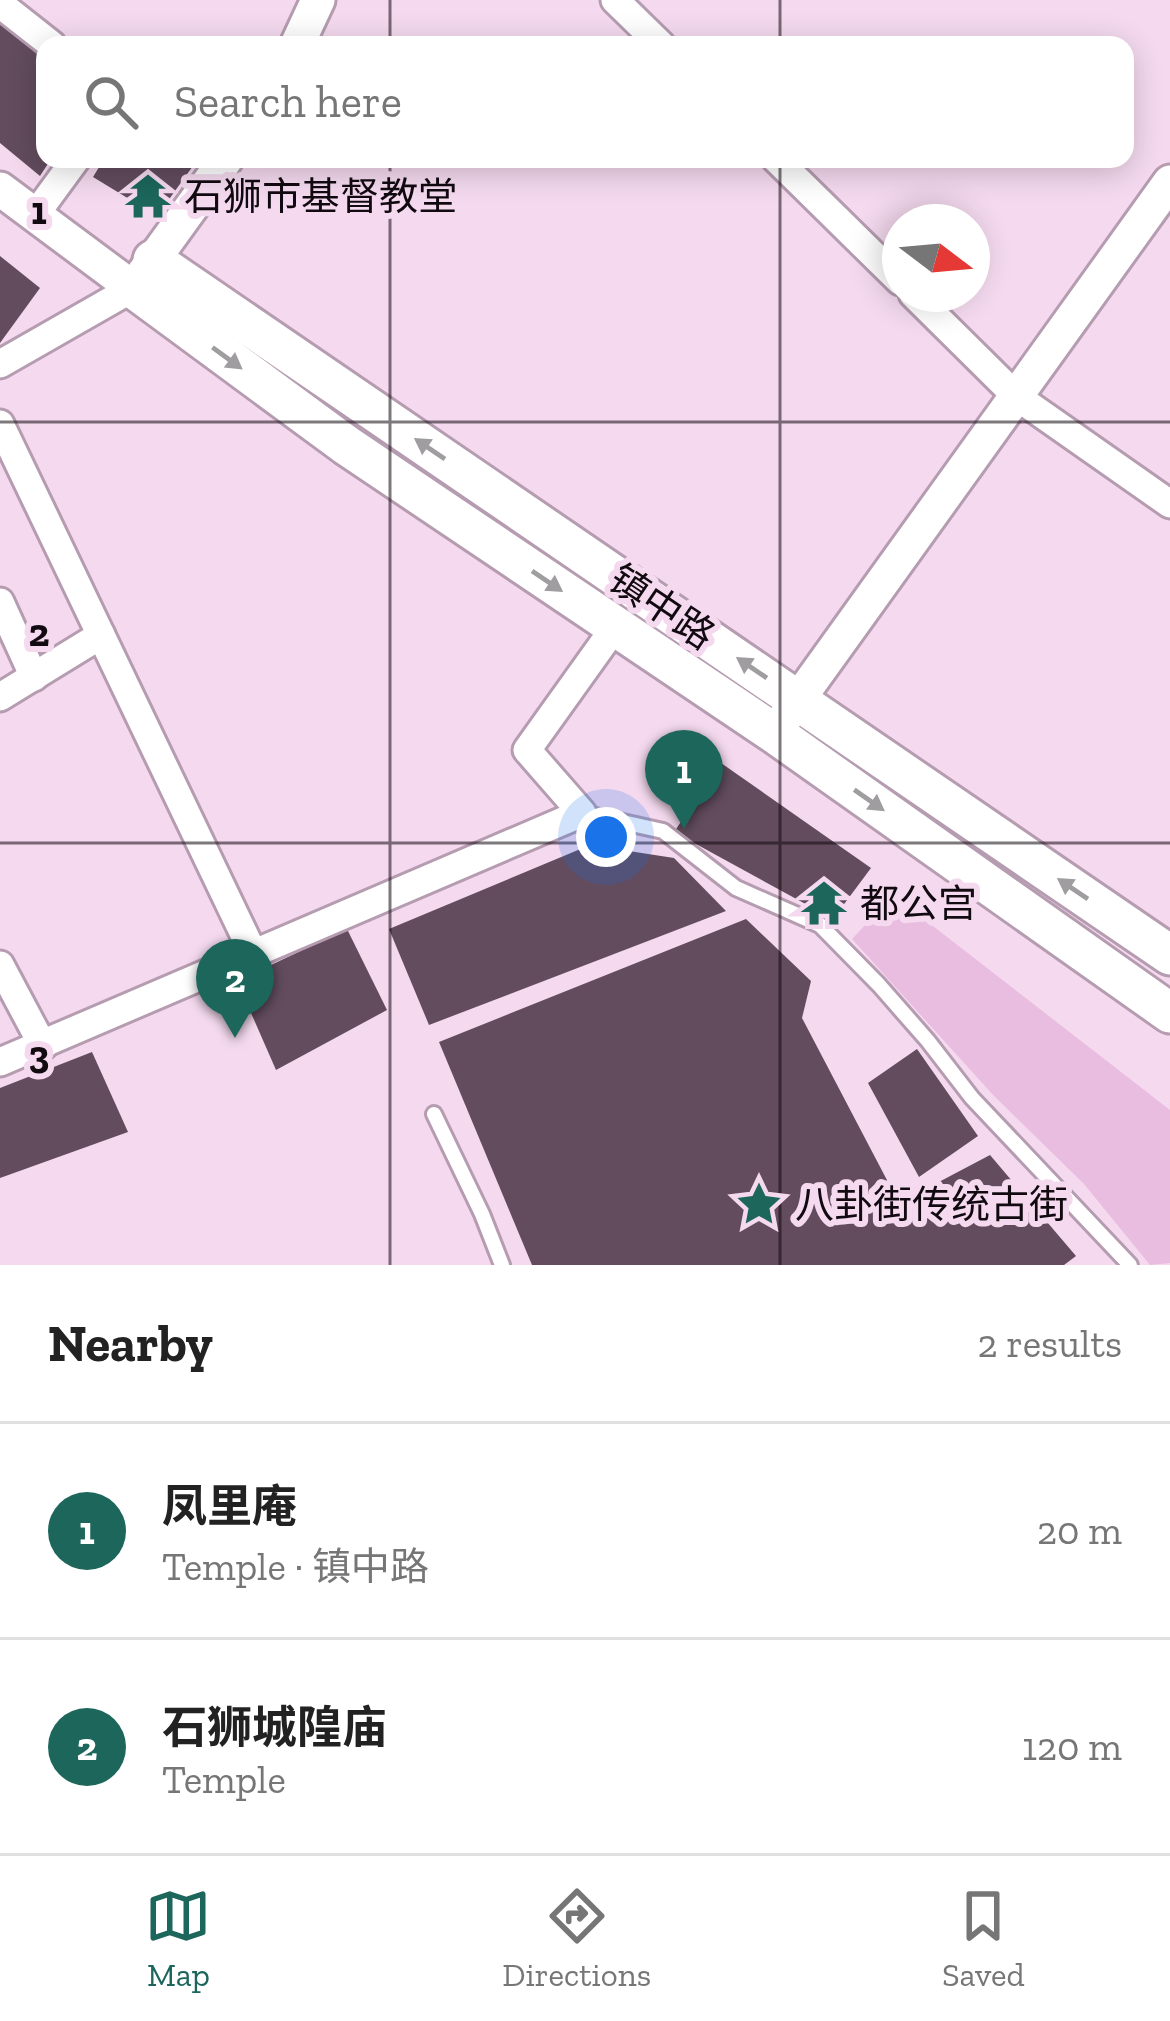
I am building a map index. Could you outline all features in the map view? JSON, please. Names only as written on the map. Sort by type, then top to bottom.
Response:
[{"type":"main road","points":[[143,274],[346,445],[774,734],[1170,1012]]},
{"type":"main road","name":"镇中路","points":[[143,274],[798,700],[1170,955]]},
{"type":"street","points":[[301,36],[318,0]]},
{"type":"street","points":[[615,0],[652,36]]},
{"type":"street","points":[[0,4],[41,36]]},
{"type":"street","points":[[34,215],[69,168]]},
{"type":"street","points":[[0,364],[143,274],[220,168]]},
{"type":"street","points":[[785,168],[882,263]]},
{"type":"street","points":[[774,734],[1170,182]]},
{"type":"street","name":"镇中路","points":[[0,189],[34,215],[143,274]]},
{"type":"street","points":[[931,312],[1016,396],[1170,504]]},
{"type":"street","points":[[0,424],[253,953]]},
{"type":"street","points":[[0,602],[34,676]]},
{"type":"street","points":[[0,1062],[582,813],[527,750],[615,627]]},
{"type":"street","points":[[0,697],[101,635]]},
{"type":"street","points":[[0,965],[43,1046]]},
{"type":"lane","points":[[582,813],[663,831],[736,888],[820,925],[904,1013],[972,1098],[1130,1265]]},
{"type":"lane","points":[[434,1114],[502,1265]]},
{"type":"shaded area","points":[[893,895],[1170,1110],[1170,1263],[1150,1265],[1084,1184],[993,1095],[852,939]]},
{"type":"building","points":[[0,22],[36,52],[36,168],[45,168],[40,176],[0,143]]},
{"type":"building","name":"石狮市基督教堂","points":[[98,168],[192,168],[157,216],[93,177]]},
{"type":"building","points":[[0,256],[40,288],[0,343]]},
{"type":"building","points":[[721,763],[871,868],[833,919],[674,832]]},
{"type":"building","points":[[590,845],[674,858],[726,911],[429,1025],[389,929]]},
{"type":"building","points":[[746,919],[811,981],[802,1018],[899,1203],[990,1155],[1076,1256],[1064,1265],[532,1265],[439,1042]]},
{"type":"building","points":[[347,929],[387,1010],[276,1070],[237,981]]},
{"type":"building","points":[[917,1049],[978,1136],[919,1177],[868,1083]]},
{"type":"building","points":[[92,1052],[128,1132],[0,1178],[0,1088]]},
{"type":"place","name":"石狮市基督教堂","points":[[148,196]]},
{"type":"place","name":"凤里庵","points":[[684,829]]},
{"type":"place","name":"都公宫","points":[[824,903]]},
{"type":"place","name":"石狮城隍庙","points":[[235,1038]]},
{"type":"place","name":"八卦街传统古街","points":[[759,1204]]}]
